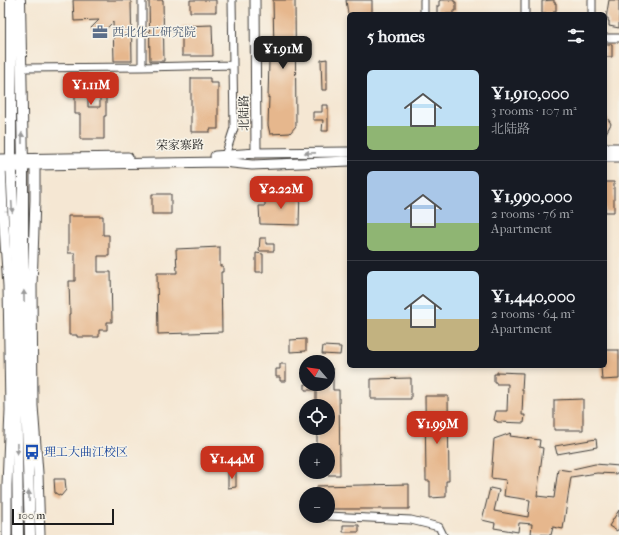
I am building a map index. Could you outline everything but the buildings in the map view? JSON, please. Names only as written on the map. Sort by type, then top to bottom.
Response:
[{"type":"main road","points":[[12,0],[5,164],[15,262],[18,535]]},
{"type":"main road","points":[[20,0],[22,68],[23,281],[30,535]]},
{"type":"street","points":[[142,0],[142,67]]},
{"type":"street","points":[[225,156],[234,128],[232,0]]},
{"type":"street","name":"北陆路","points":[[255,0],[256,153]]},
{"type":"street","points":[[424,0],[424,12]]},
{"type":"street","points":[[525,0],[525,12]]},
{"type":"street","points":[[592,0],[592,12]]},
{"type":"street","points":[[607,38],[619,38]]},
{"type":"street","points":[[22,68],[233,66]]},
{"type":"street","points":[[607,148],[619,148]]},
{"type":"street","name":"荣家寨路","points":[[5,164],[225,156],[256,153],[347,152]]},
{"type":"street","points":[[607,157],[619,157]]},
{"type":"street","name":"荣家寨路","points":[[23,163],[35,165],[223,162],[252,165],[347,161]]},
{"type":"street","points":[[5,164],[3,212],[8,286],[10,410],[6,485],[7,535]]},
{"type":"street","points":[[35,165],[32,286],[33,406],[38,473],[40,535]]},
{"type":"street","points":[[335,516],[411,520],[439,527],[443,535]]},
{"type":"place","name":"西北化工研究院","points":[[100,32]]},
{"type":"place","name":"理工大曲江校区","points":[[32,452]]}]
